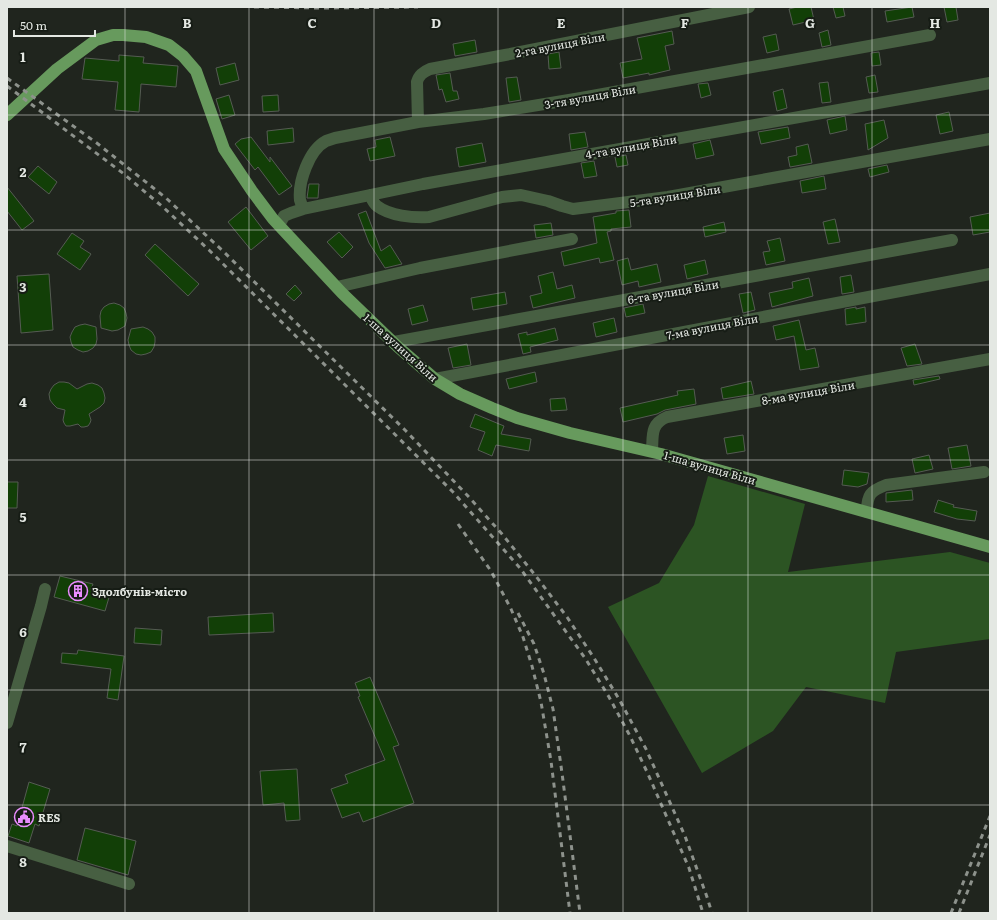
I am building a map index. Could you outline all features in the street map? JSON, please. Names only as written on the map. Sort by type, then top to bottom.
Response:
[{"type":"main road","name":"1-ша вулиця Віли","points":[[7,115],[57,69],[96,40],[113,35],[123,35],[146,37],[169,44],[183,56],[196,71],[224,149],[252,191],[279,225],[337,287],[435,379],[460,394],[517,418],[570,433],[652,451],[990,547]]},
{"type":"street","name":"2-га вулиця Віли","points":[[418,122],[417,82],[421,74],[430,69],[749,7]]},
{"type":"street","name":"3-тя вулиця Віли","points":[[303,209],[300,200],[300,189],[303,175],[309,160],[316,149],[325,141],[335,138],[418,122],[484,114],[574,99],[930,35]]},
{"type":"street","name":"4-та вулиця Віли","points":[[279,225],[284,216],[303,209],[438,181],[990,84]]},
{"type":"street","name":"5-та вулиця Віли","points":[[370,195],[377,206],[388,212],[418,218],[429,217],[502,196],[512,195],[531,197],[573,209],[668,197],[990,139]]},
{"type":"street","points":[[337,287],[420,268],[572,239]]},
{"type":"street","name":"6-та вулиця Віли","points":[[394,342],[952,240]]},
{"type":"street","name":"7-ма вулиця Віли","points":[[435,379],[990,274]]},
{"type":"street","name":"8-ма вулиця Віли","points":[[652,451],[653,430],[656,423],[667,417],[990,359]]},
{"type":"street","points":[[867,512],[867,499],[877,488],[886,485],[984,472]]},
{"type":"street","points":[[8,716],[45,589]]},
{"type":"street","points":[[7,846],[129,884]]},
{"type":"green space","points":[[708,476],[805,504],[788,572],[950,552],[990,563],[990,639],[896,652],[885,703],[806,687],[773,731],[702,773],[608,607],[659,583],[694,525]]},
{"type":"building","points":[[797,7],[811,7],[814,20],[793,25],[789,9]]},
{"type":"building","points":[[833,7],[843,7],[845,16],[836,18]]},
{"type":"building","points":[[912,7],[914,17],[887,22],[885,11]]},
{"type":"building","points":[[944,7],[956,7],[958,20],[947,22]]},
{"type":"building","points":[[828,30],[831,45],[822,47],[819,33]]},
{"type":"building","points":[[672,31],[674,44],[665,46],[670,70],[649,75],[649,73],[623,78],[620,63],[642,59],[637,38]]},
{"type":"building","points":[[776,34],[779,50],[767,53],[763,37]]},
{"type":"building","points":[[475,40],[477,52],[455,56],[453,44]]},
{"type":"building","points":[[559,52],[561,68],[549,69],[548,54]]},
{"type":"building","points":[[879,52],[881,65],[872,66],[871,53]]},
{"type":"building","points":[[119,55],[144,57],[143,63],[178,66],[176,87],[141,84],[139,112],[115,110],[118,82],[82,79],[85,58],[119,61]]},
{"type":"building","points":[[235,63],[239,80],[220,85],[216,68]]},
{"type":"building","points":[[450,73],[453,91],[457,91],[459,99],[446,102],[442,89],[439,90],[436,75]]},
{"type":"building","points":[[875,75],[878,92],[869,93],[866,77]]},
{"type":"building","points":[[517,77],[521,100],[509,102],[506,78]]},
{"type":"building","points":[[828,82],[831,102],[822,103],[819,83]]},
{"type":"building","points":[[708,83],[711,95],[701,98],[698,84]]},
{"type":"building","points":[[783,89],[787,108],[777,111],[773,92]]},
{"type":"building","points":[[229,95],[235,115],[222,119],[216,99]]},
{"type":"building","points":[[278,95],[279,111],[263,112],[262,96]]},
{"type":"building","points":[[949,112],[953,131],[940,134],[936,115]]},
{"type":"building","points":[[845,116],[847,130],[830,134],[827,120]]},
{"type":"building","points":[[884,120],[888,138],[868,150],[865,124]]},
{"type":"building","points":[[788,127],[790,138],[761,144],[758,132]]},
{"type":"building","points":[[293,128],[294,142],[268,145],[267,131]]},
{"type":"building","points":[[585,132],[588,147],[571,150],[569,134]]},
{"type":"building","points":[[251,137],[270,162],[270,157],[292,186],[279,195],[258,167],[255,170],[235,144],[241,139]]},
{"type":"building","points":[[390,137],[395,156],[370,161],[367,149],[376,147],[375,140]]},
{"type":"building","points":[[710,140],[714,155],[696,159],[693,144]]},
{"type":"building","points":[[482,143],[486,162],[459,167],[456,148]]},
{"type":"building","points":[[808,144],[812,163],[790,167],[788,157],[797,155],[796,147]]},
{"type":"building","points":[[626,155],[628,165],[617,167],[615,157]]},
{"type":"building","points":[[594,161],[597,176],[584,178],[581,163]]},
{"type":"building","points":[[887,165],[889,172],[870,177],[868,169]]},
{"type":"building","points":[[38,166],[57,182],[49,194],[28,177]]},
{"type":"building","points":[[824,176],[826,189],[802,193],[800,181]]},
{"type":"building","points":[[309,184],[319,184],[318,198],[307,198]]},
{"type":"building","points":[[7,187],[34,221],[22,230],[7,211]]},
{"type":"building","points":[[246,207],[268,236],[251,250],[228,222]]},
{"type":"building","points":[[629,210],[631,227],[611,229],[611,231],[607,232],[614,260],[600,263],[599,258],[564,266],[561,252],[597,243],[593,217],[616,213],[616,211]]},
{"type":"building","points":[[366,211],[381,251],[390,245],[402,264],[385,268],[369,243],[358,214]]},
{"type":"building","points":[[990,213],[990,232],[973,235],[970,217]]},
{"type":"building","points":[[835,219],[840,242],[828,244],[823,222]]},
{"type":"building","points":[[724,222],[726,232],[705,237],[703,227]]},
{"type":"building","points":[[551,223],[553,235],[536,238],[534,225]]},
{"type":"building","points":[[339,232],[353,247],[342,258],[327,242]]},
{"type":"building","points":[[72,233],[84,241],[80,247],[91,254],[80,270],[57,254]]},
{"type":"building","points":[[780,238],[785,261],[766,265],[763,252],[770,251],[767,241]]},
{"type":"building","points":[[155,244],[199,284],[188,296],[145,255]]},
{"type":"building","points":[[628,258],[631,270],[657,264],[661,282],[639,287],[638,281],[622,285],[617,261]]},
{"type":"building","points":[[705,260],[708,274],[687,279],[684,265]]},
{"type":"building","points":[[553,272],[557,289],[572,285],[575,298],[533,308],[530,296],[542,293],[538,276]]},
{"type":"building","points":[[49,274],[53,330],[21,333],[17,276]]},
{"type":"building","points":[[851,275],[854,292],[842,294],[840,277]]},
{"type":"building","points":[[809,278],[813,296],[772,307],[769,293],[793,288],[792,282]]},
{"type":"building","points":[[295,285],[302,293],[294,301],[286,294]]},
{"type":"building","points":[[505,292],[507,304],[473,310],[471,298]]},
{"type":"building","points":[[751,292],[755,310],[743,313],[739,294]]},
{"type":"building","points":[[114,303],[124,308],[127,318],[125,326],[118,330],[112,331],[101,328],[101,311],[104,307]]},
{"type":"building","points":[[643,304],[645,313],[626,317],[624,308]]},
{"type":"building","points":[[423,305],[428,321],[412,325],[408,309]]},
{"type":"building","points":[[856,307],[856,309],[865,307],[866,322],[846,325],[845,309]]},
{"type":"building","points":[[614,318],[617,332],[596,337],[593,323]]},
{"type":"building","points":[[799,320],[806,350],[815,348],[819,367],[800,370],[794,336],[776,340],[773,326]]},
{"type":"building","points":[[85,324],[96,327],[97,339],[93,348],[83,352],[73,347],[70,337],[75,327]]},
{"type":"building","points":[[143,327],[152,332],[155,337],[155,342],[151,352],[141,355],[136,354],[131,350],[128,340],[131,329]]},
{"type":"building","points":[[555,328],[558,340],[530,347],[531,352],[523,354],[518,334],[527,332],[527,335]]},
{"type":"building","points":[[467,344],[471,365],[453,368],[448,348]]},
{"type":"building","points":[[915,344],[922,364],[907,366],[901,348]]},
{"type":"building","points":[[535,372],[537,382],[509,389],[506,379]]},
{"type":"building","points":[[939,376],[940,379],[914,385],[913,380]]},
{"type":"building","points":[[751,381],[754,394],[723,399],[721,388]]},
{"type":"building","points":[[59,382],[69,383],[77,389],[92,383],[102,388],[105,398],[104,403],[89,414],[91,420],[88,426],[81,427],[78,424],[66,426],[64,423],[63,420],[65,410],[57,408],[53,404],[50,400],[49,394],[54,385]]},
{"type":"building","points":[[694,389],[696,404],[665,410],[657,414],[623,422],[620,408],[678,395],[677,391]]},
{"type":"building","points":[[565,398],[567,410],[551,411],[550,399]]},
{"type":"building","points":[[475,414],[504,426],[501,434],[531,439],[529,451],[496,445],[492,456],[478,450],[485,432],[470,427]]},
{"type":"building","points":[[743,435],[745,451],[727,454],[724,438]]},
{"type":"building","points":[[967,445],[971,466],[952,469],[948,448]]},
{"type":"building","points":[[929,455],[933,469],[915,473],[912,459]]},
{"type":"building","points":[[844,470],[869,473],[867,484],[858,487],[842,485]]},
{"type":"building","points":[[7,482],[18,482],[17,508],[7,508]]},
{"type":"building","points":[[912,490],[913,500],[886,502],[886,493]]},
{"type":"building","points":[[938,500],[954,505],[953,507],[977,511],[975,521],[957,519],[934,512]]},
{"type":"building","name":"Здолбунів-місто","points":[[60,576],[93,584],[91,589],[110,594],[105,611],[54,597]]},
{"type":"building","points":[[273,613],[274,632],[209,635],[208,617]]},
{"type":"building","points":[[135,628],[162,630],[161,645],[134,643]]},
{"type":"building","points":[[78,650],[124,656],[118,700],[107,698],[111,669],[61,663],[62,653],[77,654]]},
{"type":"building","points":[[370,677],[399,745],[393,747],[414,803],[363,822],[359,812],[342,818],[331,789],[348,783],[345,775],[385,760],[358,697],[360,696],[355,683]]},
{"type":"building","points":[[297,769],[300,820],[286,821],[284,803],[263,805],[260,771]]},
{"type":"building","points":[[29,782],[50,789],[39,826],[35,824],[29,843],[8,836],[12,824],[17,826]]},
{"type":"building","points":[[85,828],[136,841],[128,875],[77,860]]},
{"type":"railway","points":[[254,7],[418,7]]},
{"type":"railway","points":[[7,78],[98,144],[166,198],[224,252],[406,431],[502,534],[567,617],[619,699],[646,749],[685,836],[712,913]]},
{"type":"railway","points":[[7,86],[124,174],[164,208],[209,250],[453,492],[520,568],[585,658],[609,697],[630,736],[689,868],[703,913]]},
{"type":"railway","points":[[458,524],[491,571],[511,609],[523,637],[532,666],[541,702],[551,761],[570,913]]},
{"type":"railway","points":[[518,613],[534,644],[553,709],[580,913]]},
{"type":"railway","points":[[951,913],[990,816]]},
{"type":"railway","points":[[959,913],[990,835]]},
{"type":"place","name":"Здолбунів-місто","points":[[78,591]]},
{"type":"place","name":"RES","points":[[24,817]]}]
